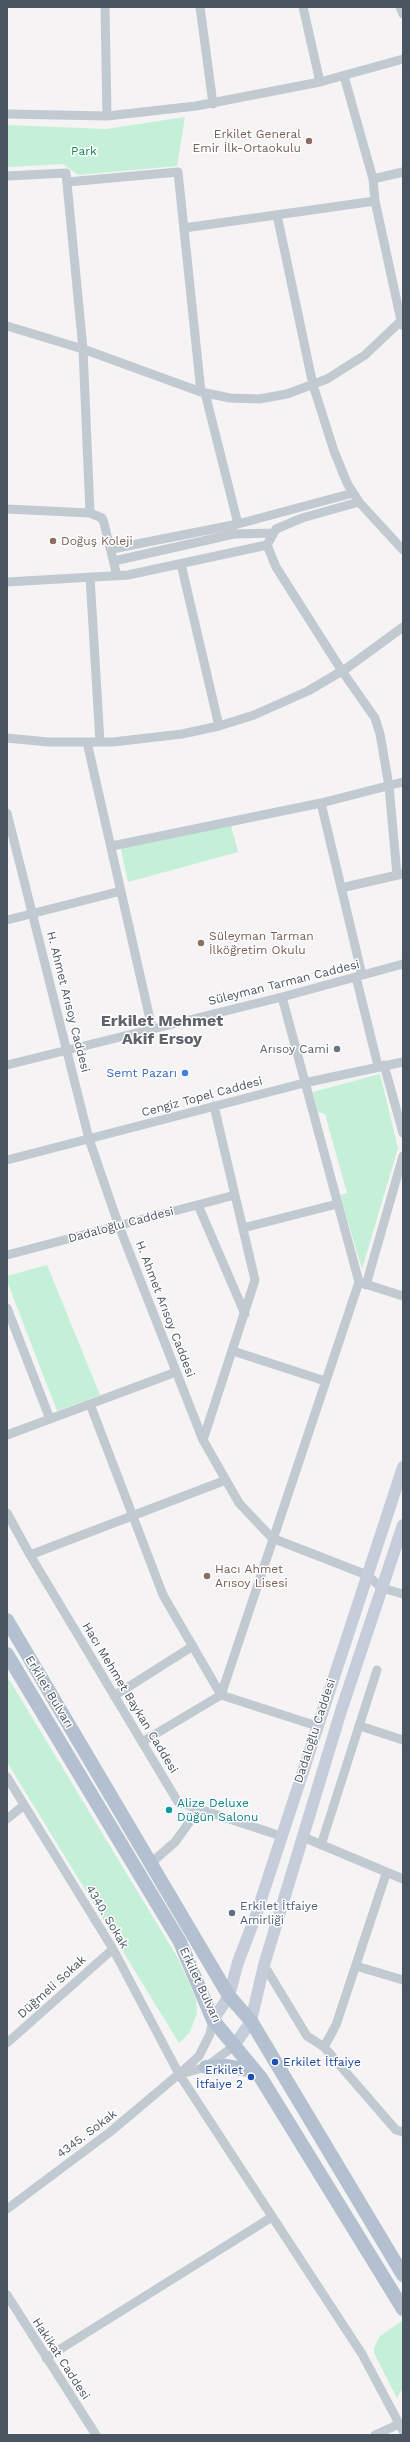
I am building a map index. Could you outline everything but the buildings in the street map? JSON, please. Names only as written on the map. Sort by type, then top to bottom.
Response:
[{"type":"main road","name":"Erkilet Bulvarı","points":[[7,1620],[229,1996],[251,2021],[403,2275]]},
{"type":"main road","name":"Erkilet Bulvarı","points":[[7,1654],[180,1942],[213,2020],[262,2078],[403,2309]]},
{"type":"main road","points":[[206,2067],[226,2066],[255,2071]]},
{"type":"street","points":[[105,7],[107,116]]},
{"type":"street","points":[[200,7],[213,104]]},
{"type":"street","points":[[302,7],[320,82]]},
{"type":"street","points":[[400,7],[403,14]]},
{"type":"street","points":[[7,114],[107,116],[213,104],[320,82],[403,59]]},
{"type":"street","points":[[7,326],[83,349],[203,392],[230,398],[259,398],[287,394],[313,385],[355,362],[403,323],[374,201],[373,179],[344,76]]},
{"type":"street","points":[[67,182],[178,172],[203,392],[238,524]]},
{"type":"street","points":[[373,179],[403,172]]},
{"type":"street","points":[[7,176],[66,173],[83,349],[90,513]]},
{"type":"street","points":[[184,228],[374,201]]},
{"type":"street","points":[[277,215],[313,385],[334,451],[353,493],[359,502],[403,550]]},
{"type":"street","points":[[112,550],[238,524],[353,493]]},
{"type":"street","points":[[341,888],[400,875],[389,786],[380,734],[375,718],[342,671],[276,567],[267,545],[276,529],[302,518],[359,502]]},
{"type":"street","points":[[7,509],[90,513],[102,518],[112,550],[117,576]]},
{"type":"street","points":[[114,561],[234,534],[273,533]]},
{"type":"street","points":[[7,582],[117,576],[181,564],[267,545]]},
{"type":"street","points":[[181,564],[219,726]]},
{"type":"street","points":[[90,577],[100,742]]},
{"type":"street","points":[[7,738],[42,742],[100,742],[175,735],[219,726],[284,702],[342,671],[403,627]]},
{"type":"street","points":[[88,742],[152,1028]]},
{"type":"street","points":[[112,846],[321,803],[403,782]]},
{"type":"street","points":[[321,803],[341,888],[359,976],[381,1065],[403,1132]]},
{"type":"street","name":"H. Ahmet Arısoy Caddesi","points":[[7,813],[8,824],[33,914],[89,1139],[119,1226],[203,1440],[239,1503],[272,1538],[367,1576],[382,1588]]},
{"type":"street","points":[[7,920],[121,891]]},
{"type":"street","name":"Süleyman Tarman Caddesi","points":[[7,1065],[67,1048],[282,997],[403,964]]},
{"type":"street","points":[[282,997],[337,1204],[362,1284]]},
{"type":"street","name":"Cengiz Topel Caddesi","points":[[7,1160],[304,1083],[381,1065],[403,1062]]},
{"type":"street","points":[[203,1440],[255,1280],[214,1106]]},
{"type":"street","points":[[142,1742],[221,1695],[325,1381],[362,1284],[403,1156]]},
{"type":"street","name":"Dadaloğlu Caddesi","points":[[7,1254],[235,1195]]},
{"type":"street","points":[[243,1228],[337,1204]]},
{"type":"street","points":[[198,1205],[244,1314]]},
{"type":"street","points":[[362,1284],[403,1296]]},
{"type":"street","points":[[7,1308],[50,1419]]},
{"type":"street","points":[[233,1351],[325,1381]]},
{"type":"street","points":[[7,1435],[176,1372]]},
{"type":"street","points":[[90,1404],[131,1515],[163,1595],[221,1695],[317,1726]]},
{"type":"street","name":"Dadaloğlu Caddesi","points":[[213,2020],[229,1996],[238,1962],[255,1918],[403,1466]]},
{"type":"street","points":[[30,1555],[131,1515],[226,1480]]},
{"type":"street","name":"Hacı Mehmet Baykan Caddesi","points":[[7,1513],[30,1555],[178,1802],[281,1836]]},
{"type":"street","name":"Dadaloğlu Caddesi","points":[[251,2021],[264,1965],[341,1711],[403,1525]]},
{"type":"street","points":[[382,1588],[403,1594]]},
{"type":"street","points":[[114,1696],[193,1646]]},
{"type":"street","points":[[320,1845],[377,1670]]},
{"type":"street","points":[[360,1726],[403,1740]]},
{"type":"street","name":"4340. Sokak","points":[[7,1777],[113,1949],[180,2074],[362,2354],[401,2427]]},
{"type":"street","points":[[7,1819],[24,1805]]},
{"type":"street","points":[[150,1863],[175,1842],[199,1809]]},
{"type":"street","points":[[303,1837],[386,1874],[403,1880]]},
{"type":"street","points":[[324,2046],[336,2025],[386,1874]]},
{"type":"street","name":"Düğmeli Sokak","points":[[7,2043],[113,1949]]},
{"type":"street","points":[[264,1965],[307,2036],[324,2046],[396,2130],[403,2132]]},
{"type":"street","points":[[356,1966],[403,1980]]},
{"type":"street","name":"4345. Sokak","points":[[7,2209],[110,2132],[180,2074],[199,2056],[210,2034],[213,2020]]},
{"type":"street","points":[[234,2046],[251,2021]]},
{"type":"street","name":"4345. Sokak","points":[[180,2074],[206,2067],[234,2046]]},
{"type":"street","points":[[46,2358],[272,2217]]},
{"type":"street","name":"Hakikat Caddesi","points":[[7,2295],[96,2435]]},
{"type":"street","points":[[375,2435],[401,2427]]},
{"type":"green space","name":"Park","points":[[185,117],[177,166],[78,175],[63,164],[7,167],[7,125],[106,129]]},
{"type":"green space","points":[[229,818],[238,852],[128,882],[120,845]]},
{"type":"green space","points":[[380,1074],[398,1148],[362,1269],[340,1195],[347,1193],[325,1114],[318,1112],[313,1092]]},
{"type":"green space","points":[[47,1265],[100,1395],[57,1411],[7,1281],[7,1276]]},
{"type":"green space","points":[[7,1676],[179,1960],[196,1999],[197,2013],[190,2032],[179,2043],[7,1762]]},
{"type":"green space","points":[[402,2321],[403,2393],[401,2390],[397,2398],[374,2353],[374,2348],[380,2336]]},
{"type":"place","name":"Erkilet General Emir İlk-Ortaokulu","points":[[309,141]]},
{"type":"place","name":"Doğuş Koleji","points":[[53,541]]},
{"type":"place","name":"Süleyman Tarman İlköğretim Okulu","points":[[201,943]]},
{"type":"place","name":"Arısoy Cami","points":[[337,1049]]},
{"type":"place","name":"Semt Pazarı","points":[[185,1073]]},
{"type":"place","name":"Hacı Ahmet Arısoy Lisesi","points":[[207,1576]]},
{"type":"place","name":"Alize Deluxe Düğün Salonu","points":[[169,1810]]},
{"type":"place","name":"Erkilet İtfaiye Amirliği","points":[[232,1913]]},
{"type":"place","name":"Erkilet İtfaiye","points":[[275,2062]]},
{"type":"place","name":"Erkilet İtfaiye 2","points":[[251,2077]]},
{"type":"district","name":"Erkilet Mehmet Akif Ersoy","points":[[162,1030]]}]
